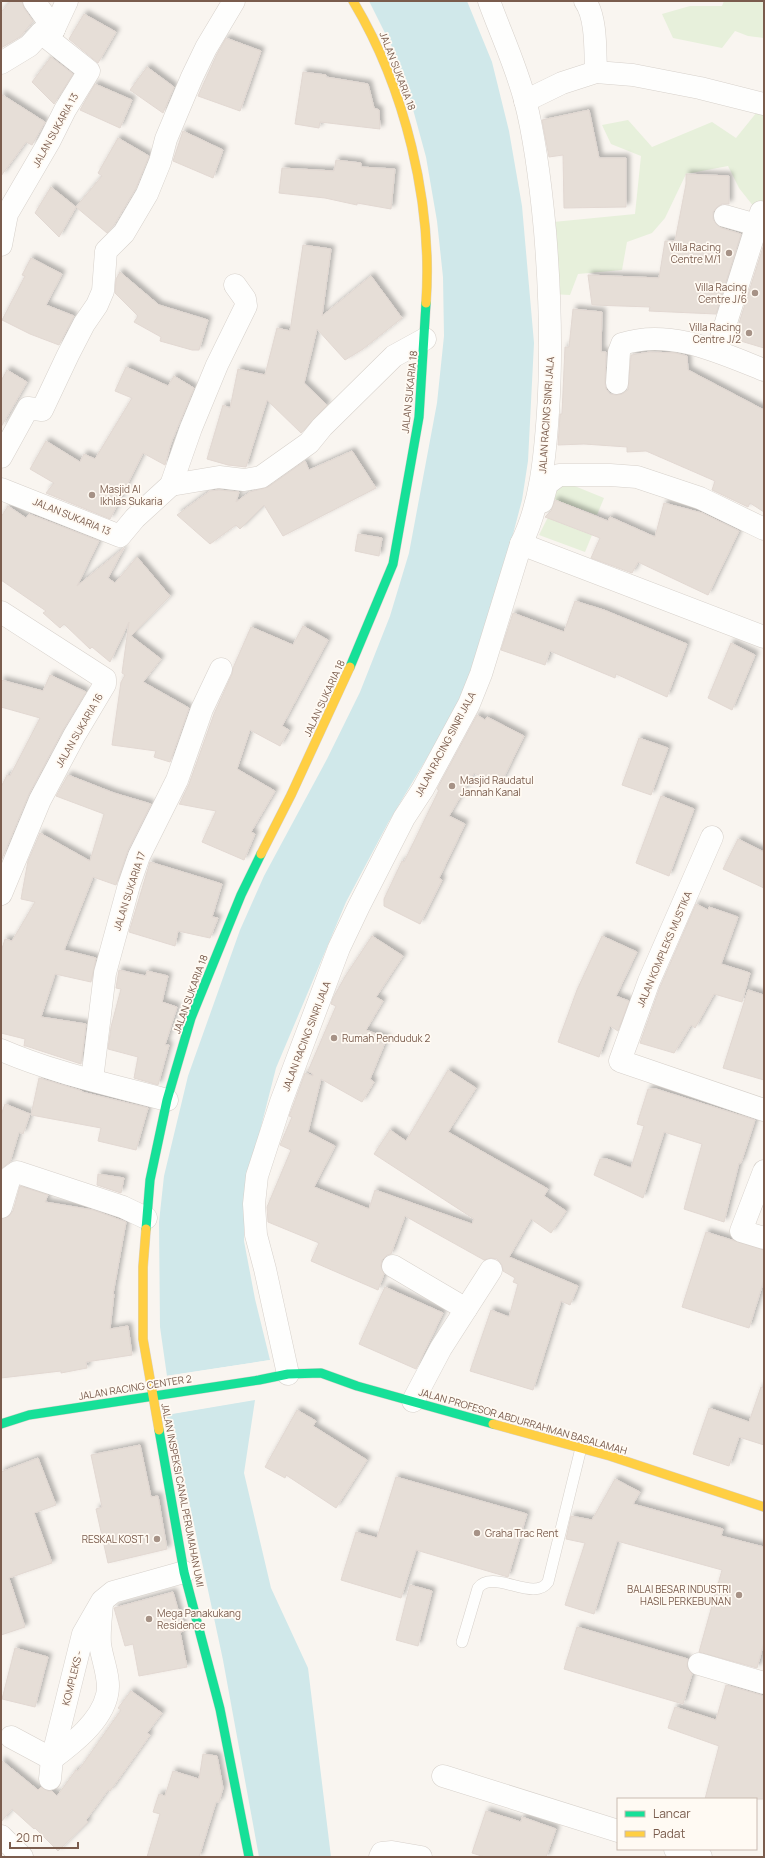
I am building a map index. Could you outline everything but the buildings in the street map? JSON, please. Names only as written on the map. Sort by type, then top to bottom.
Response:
[{"type":"street","points":[[34,1],[48,31]]},
{"type":"street","points":[[1,63],[29,46],[48,31],[67,1]]},
{"type":"street","points":[[1,458],[28,408],[42,410],[76,339],[97,305],[103,291],[106,251],[124,233],[147,194],[160,162],[166,140],[192,78],[206,48],[234,1]]},
{"type":"street","name":"JALAN SUKARIA 18","points":[[153,1395],[143,1339],[143,1267],[150,1180],[167,1100],[191,1018],[236,908],[344,682],[394,564],[419,417],[428,278],[422,202],[410,136],[391,79],[368,26],[352,1]]},
{"type":"street","name":"JALAN RACING SINRI JALA","points":[[280,1375],[265,1269],[256,1235],[254,1204],[257,1176],[281,1102],[339,948],[404,818],[423,789],[469,704],[481,674],[521,544],[529,528],[540,486],[546,434],[551,338],[543,212],[537,164],[525,100],[489,1]]},
{"type":"street","points":[[585,1],[588,5],[593,29],[596,72]]},
{"type":"street","name":"JALAN SUKARIA 13","points":[[1,245],[7,214],[49,142],[65,110],[89,71],[48,31]]},
{"type":"street","points":[[525,100],[562,83],[596,72],[633,75],[670,82],[764,104]]},
{"type":"street","points":[[717,352],[759,219],[725,216]]},
{"type":"street","points":[[235,285],[246,299],[246,306],[217,365],[191,428],[170,485],[219,477],[244,480],[261,478],[309,443],[322,427],[394,356],[425,340]]},
{"type":"street","points":[[617,383],[619,352],[622,344],[634,340],[655,339],[698,345],[764,370]]},
{"type":"street","points":[[536,524],[547,484],[559,475],[610,475],[637,478],[700,498],[764,529]]},
{"type":"street","name":"JALAN SUKARIA 13","points":[[1,489],[120,536],[135,518],[170,485]]},
{"type":"street","points":[[521,544],[764,637]]},
{"type":"street","name":"JALAN SUKARIA 16","points":[[1,612],[105,679],[105,684],[74,736],[40,800],[1,894]]},
{"type":"street","name":"JALAN SUKARIA 17","points":[[92,1080],[105,973],[129,885],[139,856],[177,780],[202,709],[221,669]]},
{"type":"street","name":"JALAN KOMPLEKS MUSTIKA","points":[[712,837],[649,981],[620,1061],[764,1110]]},
{"type":"street","points":[[1,1050],[18,1057],[92,1080],[167,1100]]},
{"type":"street","points":[[764,1171],[741,1231],[764,1238]]},
{"type":"street","points":[[1,1207],[10,1177],[17,1172],[123,1206],[146,1218]]},
{"type":"street","points":[[393,1266],[466,1309]]},
{"type":"street","points":[[413,1401],[441,1348],[491,1270]]},
{"type":"street","name":"JALAN PROFESOR ABDURRAHMAN BASALAMAH","points":[[280,1375],[321,1373],[357,1386],[610,1456],[764,1507]]},
{"type":"street","name":"JALAN RACING CENTER 2","points":[[1,1424],[29,1415],[280,1375]]},
{"type":"street","name":"JALAN INSPEKSI CANAL PERUMAHAN UMI","points":[[153,1395],[184,1572],[220,1709],[249,1857]]},
{"type":"street","name":"KOMPLEKS -","points":[[51,1770],[83,1634],[102,1601],[113,1592],[184,1572]]},
{"type":"street","points":[[11,1737],[51,1770],[81,1738],[102,1707],[107,1695],[107,1680],[100,1643],[102,1601]]},
{"type":"street","points":[[699,1664],[764,1683]]},
{"type":"street","points":[[443,1776],[617,1831]]},
{"type":"street","points":[[1,1836],[22,1857]]},
{"type":"street","points":[[678,1850],[701,1857]]},
{"type":"street","points":[[380,1857],[382,1853],[392,1852],[421,1857]]},
{"type":"lane","points":[[462,1642],[478,1588],[482,1584],[494,1582],[538,1589],[546,1585],[548,1582],[581,1448]]},
{"type":"green space","points":[[724,1],[764,1],[764,38],[748,36],[735,31],[722,48],[673,38],[662,14],[690,6],[722,6]]},
{"type":"green space","points":[[757,112],[764,114],[764,201],[754,207],[739,188],[728,166],[686,174],[665,218],[652,233],[627,242],[622,270],[578,274],[570,295],[551,294],[543,223],[635,214],[641,156],[611,144],[602,125],[628,120],[652,147],[712,122],[736,138]]},
{"type":"green space","points":[[560,480],[604,498],[597,515],[551,498]]},
{"type":"green space","points":[[548,517],[592,535],[585,552],[539,535]]},
{"type":"water","points":[[369,1],[467,1],[492,62],[509,131],[522,206],[534,343],[528,461],[522,500],[483,648],[455,711],[388,823],[346,902],[276,1068],[250,1170],[246,1202],[244,1241],[255,1299],[270,1360],[167,1376],[160,1327],[159,1222],[164,1176],[188,1076],[240,930],[264,876],[327,759],[360,692],[390,616],[409,553],[437,403],[444,336],[443,277],[437,221],[426,157],[411,102],[393,49]]},
{"type":"water","points":[[255,1400],[244,1473],[271,1588],[308,1668],[331,1857],[259,1857],[223,1660],[181,1464],[166,1415]]},
{"type":"pier","points":[[272,1360],[270,1362],[167,1378],[165,1376]]},
{"type":"pier","points":[[255,1398],[257,1399],[164,1415],[166,1413]]},
{"type":"traffic: fast","points":[[350,667],[393,564],[419,417],[426,303]]},
{"type":"traffic: fast","points":[[146,1229],[150,1180],[167,1100],[191,1018],[241,895],[261,854]]},
{"type":"traffic: fast","points":[[1,1424],[29,1415],[259,1380],[288,1374],[321,1373],[357,1386],[493,1424]]},
{"type":"traffic: fast","points":[[159,1430],[184,1572],[220,1709],[249,1857]]},
{"type":"traffic: slow","points":[[353,1],[371,35],[387,71],[401,108],[412,147],[420,186],[425,225],[427,265],[426,303]]},
{"type":"traffic: slow","points":[[261,854],[291,795],[350,667]]},
{"type":"traffic: slow","points":[[146,1229],[143,1267],[143,1339],[159,1430]]},
{"type":"traffic: slow","points":[[493,1424],[610,1456],[764,1507]]},
{"type":"place","name":"Villa Racing Centre M/1","points":[[729,253]]},
{"type":"place","name":"Villa Racing Centre J/6","points":[[755,293]]},
{"type":"place","name":"Villa Racing Centre J/2","points":[[749,333]]},
{"type":"place","name":"Masjid Al Ikhlas Sukaria","points":[[92,495]]},
{"type":"place","name":"Masjid Raudatul Jannah Kanal","points":[[452,786]]},
{"type":"place","name":"Rumah Penduduk 2","points":[[334,1038]]},
{"type":"place","name":"Graha Trac Rent","points":[[477,1533]]},
{"type":"place","name":"RESKAL KOST 1","points":[[157,1539]]},
{"type":"place","name":"BALAI BESAR INDUSTRI HASIL PERKEBUNAN","points":[[739,1595]]},
{"type":"place","name":"Mega Panakukang Residence","points":[[149,1619]]}]
